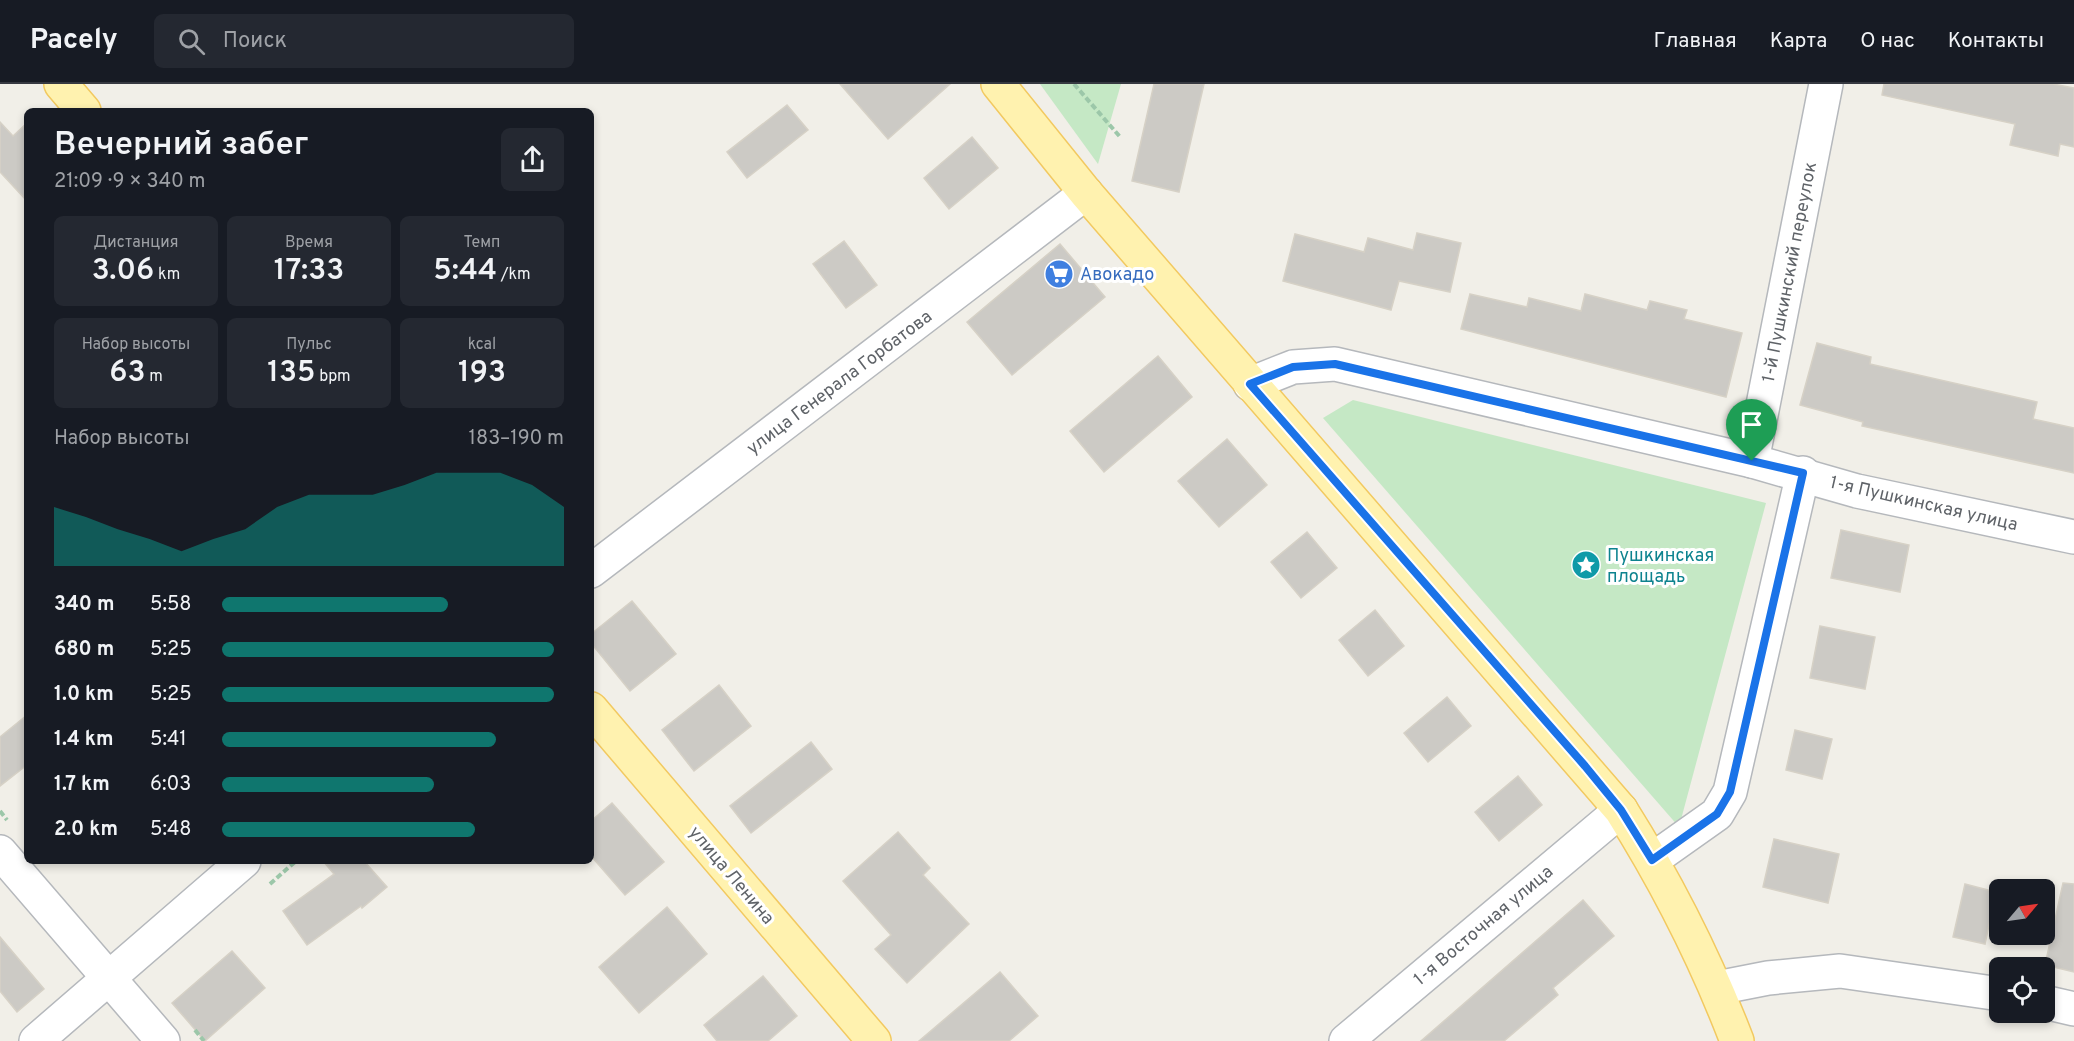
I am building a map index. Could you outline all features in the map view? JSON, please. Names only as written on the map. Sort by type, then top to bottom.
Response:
[{"type":"main road","points":[[61,84],[81,108]]},
{"type":"main road","points":[[998,84],[1086,193],[1621,810],[1652,860],[1717,988],[1737,1041]]},
{"type":"main road","name":"улица Ленина","points":[[594,713],[874,1041]]},
{"type":"street","name":"1-й Пушкинский переулок","points":[[1752,461],[1826,84]]},
{"type":"street","name":"улица Генерала Горбатова","points":[[594,569],[1086,193]]},
{"type":"street","name":"1-я Пушкинская улица","points":[[1250,384],[1293,367],[1335,364],[1803,473],[1857,491],[2074,537]]},
{"type":"street","points":[[1652,860],[1717,814],[1730,792],[1803,473]]},
{"type":"street","name":"1-я Восточная улица","points":[[1346,1041],[1621,810]]},
{"type":"street","points":[[0,852],[163,1041]]},
{"type":"street","points":[[36,1041],[241,864]]},
{"type":"street","points":[[1717,988],[1768,978],[1840,971],[1989,992]]},
{"type":"street","points":[[2055,1005],[2074,1009]]},
{"type":"path","points":[[1074,84],[1121,138]]},
{"type":"green space","points":[[1040,84],[1121,84],[1098,164]]},
{"type":"green space","points":[[1353,400],[1766,503],[1679,827],[1323,418]]},
{"type":"building","points":[[840,84],[950,84],[888,139]]},
{"type":"building","points":[[1154,84],[1204,84],[1179,192],[1132,181]]},
{"type":"building","points":[[1884,84],[2053,84],[2074,88],[2074,147],[2060,144],[2058,156],[2010,145],[2015,124],[1882,95]]},
{"type":"building","points":[[787,105],[808,130],[747,178],[727,152]]},
{"type":"building","points":[[0,122],[13,136],[24,126],[24,198],[0,172]]},
{"type":"building","points":[[972,137],[998,168],[949,209],[924,178]]},
{"type":"building","points":[[1417,233],[1461,243],[1450,292],[1399,281],[1391,310],[1283,281],[1295,234],[1364,252],[1368,238],[1413,250]]},
{"type":"building","points":[[844,241],[877,285],[846,308],[813,264]]},
{"type":"building","points":[[1060,244],[1105,297],[1012,375],[967,322]]},
{"type":"building","points":[[1470,294],[1527,307],[1529,298],[1581,311],[1585,294],[1647,310],[1650,301],[1687,310],[1684,319],[1742,333],[1726,397],[1461,329]]},
{"type":"building","points":[[1817,343],[1871,357],[1870,364],[2037,402],[2033,419],[2074,428],[2074,473],[1862,426],[1863,422],[1800,405]]},
{"type":"building","points":[[1158,356],[1192,397],[1104,472],[1070,431]]},
{"type":"building","points":[[1227,439],[1267,485],[1219,527],[1178,481]]},
{"type":"building","points":[[1841,530],[1909,545],[1900,592],[1831,578]]},
{"type":"building","points":[[1307,532],[1337,568],[1301,598],[1271,562]]},
{"type":"building","points":[[632,601],[676,654],[630,691],[594,647],[594,632]]},
{"type":"building","points":[[1375,610],[1404,646],[1368,676],[1339,640]]},
{"type":"building","points":[[1820,626],[1875,637],[1865,689],[1810,678]]},
{"type":"building","points":[[719,685],[751,726],[694,771],[662,730]]},
{"type":"building","points":[[1447,697],[1471,726],[1428,762],[1404,733]]},
{"type":"building","points":[[24,717],[24,767],[0,786],[0,737]]},
{"type":"building","points":[[1795,730],[1832,739],[1822,779],[1786,770]]},
{"type":"building","points":[[811,742],[832,769],[751,833],[730,806]]},
{"type":"building","points":[[1518,776],[1542,805],[1499,841],[1475,812]]},
{"type":"building","points":[[612,803],[664,862],[625,895],[594,859],[594,818]]},
{"type":"building","points":[[898,832],[930,868],[923,875],[969,924],[907,983],[875,949],[891,935],[843,881]]},
{"type":"building","points":[[1774,839],[1839,854],[1828,903],[1763,887]]},
{"type":"building","points":[[326,864],[367,864],[387,887],[362,908],[361,906],[307,945],[283,911],[334,874]]},
{"type":"building","points":[[2063,883],[2074,884],[2074,972],[2055,967],[2055,957],[2047,957],[2049,945],[2055,945],[2055,919]]},
{"type":"building","points":[[1965,884],[1989,890],[1989,925],[1985,944],[1953,937]]},
{"type":"building","points":[[1583,900],[1614,936],[1553,988],[1558,995],[1504,1041],[1421,1041]]},
{"type":"building","points":[[667,907],[707,954],[639,1013],[599,967]]},
{"type":"building","points":[[0,937],[44,989],[17,1012],[0,991]]},
{"type":"building","points":[[232,951],[265,988],[205,1041],[172,1003]]},
{"type":"building","points":[[1000,972],[1038,1016],[1009,1041],[919,1041]]},
{"type":"building","points":[[763,976],[797,1016],[768,1041],[717,1041],[704,1025]]},
{"type":"place","name":"Авокадо","points":[[1059,274]]},
{"type":"place","name":"Пушкинская площадь","points":[[1586,565]]},
{"type":"route","points":[[1335,364],[1752,461],[1803,473],[1730,792],[1717,814],[1652,860],[1621,810],[1585,766],[1250,384],[1293,367],[1335,364]]}]
